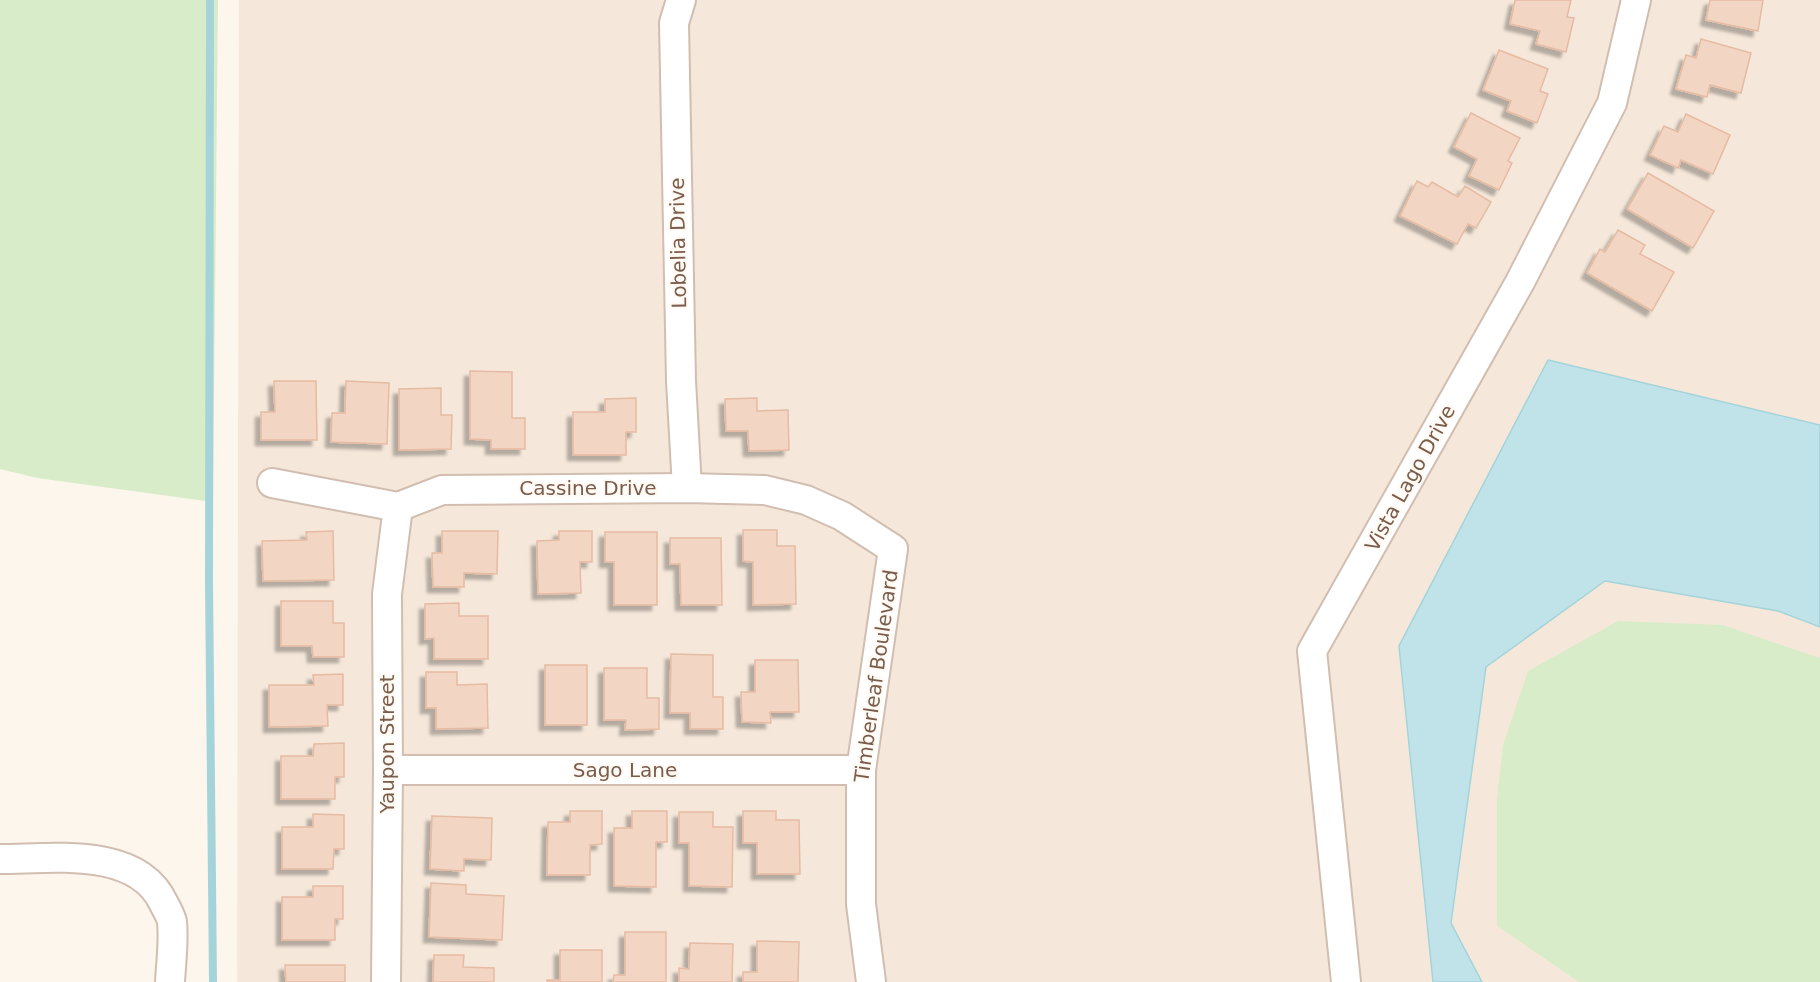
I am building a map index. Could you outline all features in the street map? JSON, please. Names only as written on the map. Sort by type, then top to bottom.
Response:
[{"type":"street","name":"Lobelia Drive","points":[[681,0],[674,23],[674,34],[681,381],[687,488]]},
{"type":"street","name":"Vista Lago Drive","points":[[1346,982],[1312,651],[1520,282],[1612,103],[1636,0]]},
{"type":"street","points":[[272,483],[398,507]]},
{"type":"street","name":"Cassine Drive","points":[[398,507],[442,490],[687,488],[765,490],[806,500],[842,516],[893,549]]},
{"type":"street","name":"Yaupon Street","points":[[386,982],[387,594],[398,507]]},
{"type":"street","name":"Timberleaf Boulevard","points":[[871,982],[861,904],[861,770],[893,549]]},
{"type":"street","name":"Sago Lane","points":[[388,770],[861,770]]},
{"type":"street","points":[[0,860],[96,860],[122,865],[145,879],[158,892],[172,921],[170,982]]},
{"type":"shaded area","points":[[239,0],[1820,0],[1820,982],[237,982]]},
{"type":"green space","points":[[0,0],[218,0],[213,502],[37,478],[0,469]]},
{"type":"green space","points":[[1618,621],[1723,625],[1820,658],[1820,982],[1579,982],[1497,926],[1497,799],[1503,745],[1528,671]]},
{"type":"water","points":[[1548,360],[1820,425],[1820,627],[1778,611],[1605,581],[1486,667],[1451,923],[1482,982],[1433,982],[1399,646]]},
{"type":"building","points":[[1515,0],[1571,0],[1567,17],[1574,18],[1566,52],[1536,44],[1540,31],[1510,24]]},
{"type":"building","points":[[1710,0],[1763,0],[1758,31],[1706,20]]},
{"type":"building","points":[[1701,39],[1751,53],[1741,93],[1710,85],[1707,97],[1676,89],[1686,55],[1696,58]]},
{"type":"building","points":[[1499,50],[1548,69],[1540,91],[1548,94],[1537,123],[1507,111],[1511,101],[1483,90]]},
{"type":"building","points":[[1471,113],[1520,138],[1508,161],[1512,163],[1499,190],[1469,176],[1477,159],[1454,147]]},
{"type":"building","points":[[1686,114],[1730,135],[1713,174],[1681,160],[1678,168],[1650,155],[1664,126],[1678,132]]},
{"type":"building","points":[[1648,173],[1714,211],[1693,248],[1627,209]]},
{"type":"building","points":[[1417,181],[1428,187],[1432,182],[1458,197],[1465,186],[1491,202],[1476,228],[1468,224],[1457,244],[1400,216]]},
{"type":"building","points":[[1618,230],[1645,245],[1640,254],[1674,272],[1652,311],[1587,273],[1600,249],[1605,252]]},
{"type":"building","points":[[470,371],[512,372],[512,418],[525,418],[525,449],[491,449],[491,440],[470,439]]},
{"type":"building","points":[[274,381],[316,381],[317,440],[261,440],[261,412],[275,412]]},
{"type":"building","points":[[346,381],[389,383],[387,444],[331,442],[332,413],[345,413]]},
{"type":"building","points":[[441,388],[441,415],[452,415],[451,449],[399,450],[399,389]]},
{"type":"building","points":[[636,398],[636,432],[626,432],[626,455],[573,455],[573,412],[605,412],[605,399]]},
{"type":"building","points":[[757,398],[757,411],[788,410],[789,450],[749,451],[748,431],[726,431],[725,399]]},
{"type":"building","points":[[743,530],[777,530],[777,546],[795,546],[796,604],[753,605],[753,562],[743,561]]},
{"type":"building","points":[[333,531],[334,580],[263,581],[262,541],[307,540],[306,532]]},
{"type":"building","points":[[442,531],[498,531],[497,574],[464,573],[464,587],[433,587],[432,553],[442,553]]},
{"type":"building","points":[[559,531],[592,531],[592,562],[580,562],[581,593],[538,594],[537,541],[559,540]]},
{"type":"building","points":[[605,532],[657,532],[657,605],[614,605],[614,562],[605,562]]},
{"type":"building","points":[[670,538],[721,538],[722,605],[681,605],[680,564],[670,564]]},
{"type":"building","points":[[281,601],[333,601],[333,623],[344,623],[344,657],[313,657],[312,646],[281,646]]},
{"type":"building","points":[[459,603],[459,616],[488,616],[488,659],[434,659],[434,638],[425,639],[425,604]]},
{"type":"building","points":[[671,654],[713,655],[713,697],[723,697],[723,729],[690,729],[690,713],[670,713]]},
{"type":"building","points":[[755,660],[798,660],[799,712],[770,712],[771,723],[742,722],[741,692],[755,692]]},
{"type":"building","points":[[545,665],[587,665],[587,725],[545,725]]},
{"type":"building","points":[[604,668],[647,668],[647,698],[659,698],[659,729],[625,730],[626,720],[604,720]]},
{"type":"building","points":[[426,672],[457,672],[457,685],[487,684],[488,728],[436,729],[436,708],[426,708]]},
{"type":"building","points":[[343,674],[343,705],[327,705],[328,726],[269,727],[269,685],[314,685],[313,675]]},
{"type":"building","points":[[344,743],[344,777],[335,777],[335,799],[281,799],[281,756],[313,756],[314,744]]},
{"type":"building","points":[[570,811],[602,811],[602,844],[590,845],[590,875],[547,875],[548,822],[570,822]]},
{"type":"building","points":[[632,811],[667,811],[667,842],[656,842],[656,887],[614,886],[614,828],[632,828]]},
{"type":"building","points":[[743,811],[776,811],[776,820],[799,820],[800,874],[757,874],[757,843],[743,843]]},
{"type":"building","points":[[679,812],[713,812],[713,827],[733,827],[732,887],[689,886],[689,843],[679,843]]},
{"type":"building","points":[[313,814],[344,815],[344,849],[334,849],[333,869],[282,869],[282,827],[313,827]]},
{"type":"building","points":[[432,816],[492,818],[491,860],[464,859],[464,871],[430,869]]},
{"type":"building","points":[[431,883],[466,885],[466,894],[504,896],[502,940],[429,937]]},
{"type":"building","points":[[313,886],[343,886],[343,919],[335,919],[335,940],[282,940],[282,897],[313,897]]},
{"type":"building","points":[[625,932],[666,932],[666,982],[613,982],[614,975],[625,975]]},
{"type":"building","points":[[757,941],[799,942],[798,982],[743,982],[743,972],[757,972]]},
{"type":"building","points":[[690,943],[733,944],[732,982],[679,982],[679,968],[689,969]]},
{"type":"building","points":[[560,950],[602,950],[602,982],[547,982],[547,980],[560,980]]},
{"type":"building","points":[[434,955],[464,955],[463,967],[494,968],[494,982],[433,982]]},
{"type":"building","points":[[285,965],[345,965],[345,982],[286,982]]},
{"type":"waterway","points":[[210,0],[209,583],[213,982]]}]
